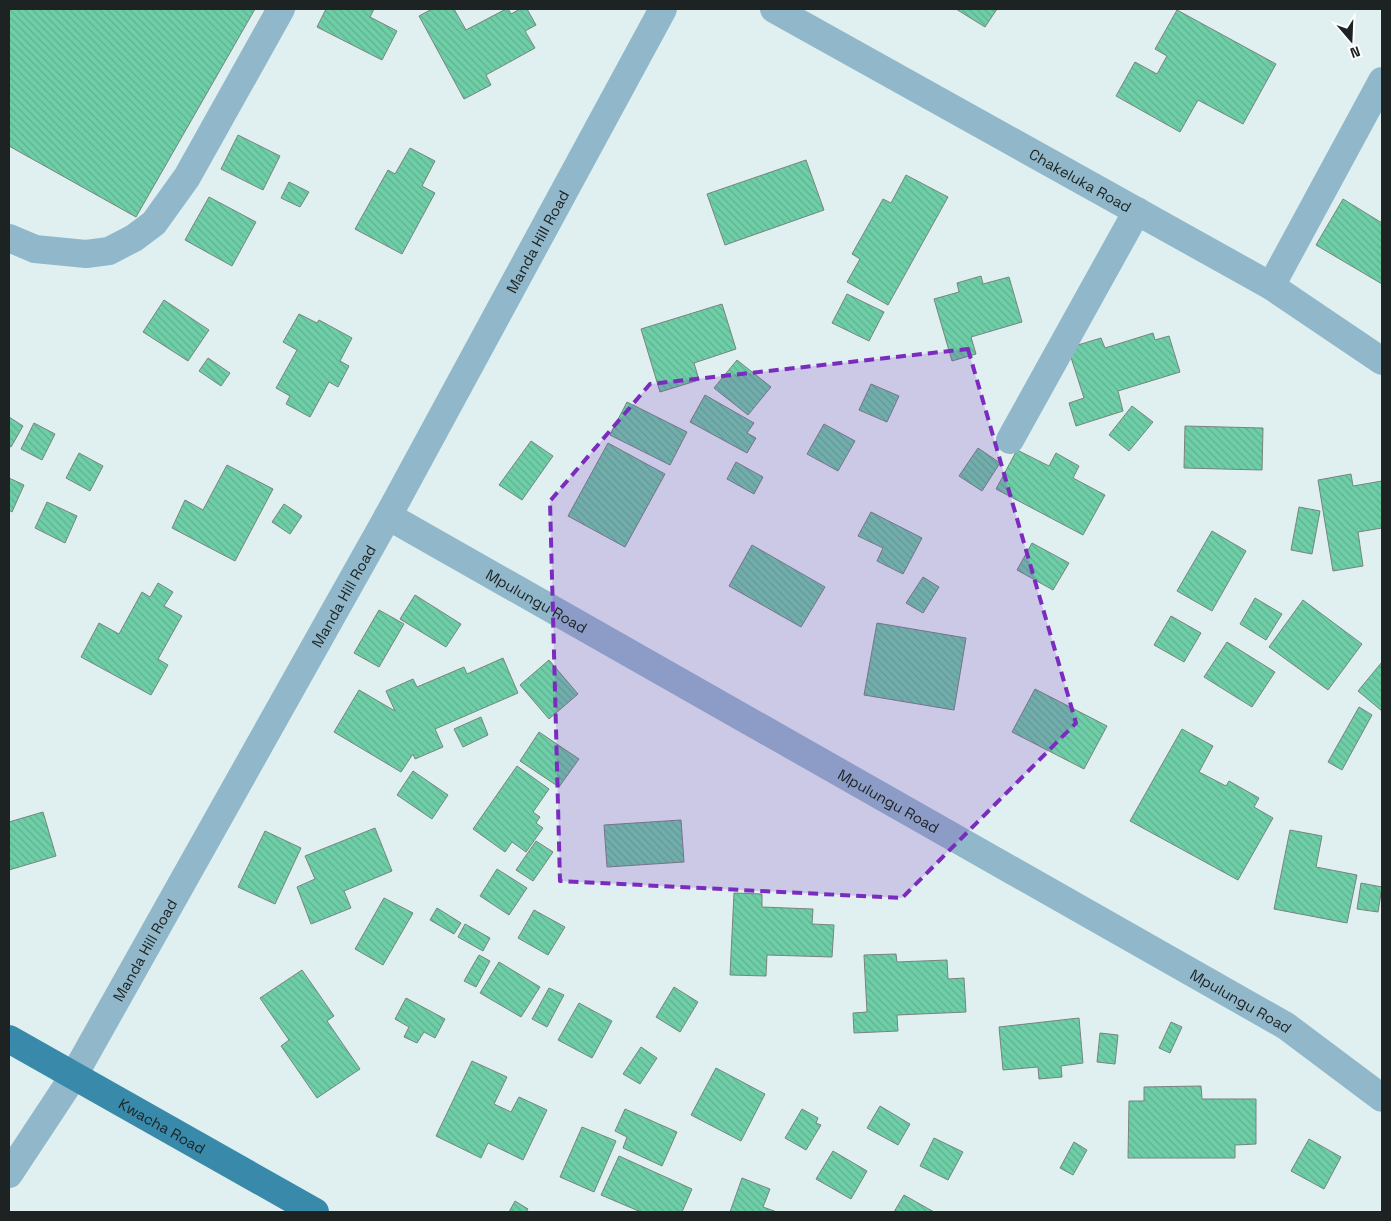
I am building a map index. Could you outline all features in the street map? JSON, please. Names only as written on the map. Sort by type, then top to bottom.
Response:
[{"type":"main road","name":"Kwacha Road","points":[[9,1039],[73,1077],[316,1212]]},
{"type":"street","points":[[9,238],[35,249],[86,254],[108,250],[134,238],[154,223],[187,177],[281,9]]},
{"type":"street","name":"Manda Hill Road","points":[[9,1174],[73,1077],[388,516],[663,9]]},
{"type":"street","name":"Chakeluka Road","points":[[774,9],[1271,286],[1382,361]]},
{"type":"street","points":[[1271,286],[1382,80]]},
{"type":"street","points":[[1010,440],[1137,212]]},
{"type":"street","name":"Mpulungu Road","points":[[388,516],[1286,1026],[1382,1098]]},
{"type":"highlighted area","points":[[968,349],[1076,723],[902,898],[560,881],[550,501],[650,384]]},
{"type":"building","points":[[9,9],[255,9],[136,217],[9,146]]},
{"type":"building","points":[[326,9],[374,9],[370,17],[397,31],[382,60],[317,27]]},
{"type":"building","points":[[432,9],[454,9],[466,30],[506,9],[511,14],[520,9],[527,9],[536,25],[525,31],[535,48],[486,75],[491,85],[464,99],[419,16]]},
{"type":"building","points":[[956,9],[997,9],[985,27]]},
{"type":"building","points":[[1177,10],[1276,64],[1243,124],[1198,100],[1180,132],[1116,96],[1135,62],[1157,74],[1167,56],[1155,49]]},
{"type":"building","points":[[238,135],[280,156],[263,190],[221,169]]},
{"type":"building","points":[[410,148],[435,161],[422,186],[435,193],[402,254],[355,229],[388,170],[395,174]]},
{"type":"building","points":[[806,160],[824,210],[725,245],[707,194]]},
{"type":"building","points":[[906,175],[948,197],[888,305],[847,282],[860,259],[852,254],[883,199],[891,203]]},
{"type":"building","points":[[289,182],[309,192],[300,207],[281,198]]},
{"type":"building","points":[[209,197],[256,222],[232,266],[185,240]]},
{"type":"building","points":[[1343,199],[1382,223],[1382,284],[1316,245]]},
{"type":"building","points":[[981,276],[983,284],[1009,277],[1022,322],[971,337],[976,354],[952,361],[934,299],[959,292],[957,283]]},
{"type":"building","points":[[847,294],[884,312],[869,341],[832,323]]},
{"type":"building","points":[[164,300],[209,330],[188,361],[143,332]]},
{"type":"building","points":[[722,304],[736,349],[694,363],[699,380],[660,392],[641,329]]},
{"type":"building","points":[[299,314],[317,323],[319,320],[352,338],[340,361],[349,366],[338,387],[329,382],[310,417],[286,404],[290,396],[276,388],[297,350],[283,342]]},
{"type":"building","points":[[1153,333],[1155,340],[1169,336],[1180,372],[1118,391],[1123,411],[1076,426],[1069,403],[1084,398],[1068,348],[1101,338],[1105,348]]},
{"type":"building","points":[[208,358],[230,373],[221,386],[199,371]]},
{"type":"building","points":[[737,360],[771,387],[748,415],[714,388]]},
{"type":"building","points":[[871,384],[899,396],[887,422],[859,410]]},
{"type":"building","points":[[705,395],[754,423],[747,433],[756,438],[747,453],[690,422]]},
{"type":"building","points":[[627,402],[687,432],[670,465],[610,435]]},
{"type":"building","points":[[1132,406],[1153,422],[1129,451],[1109,435]]},
{"type":"building","points":[[9,417],[23,426],[11,447],[9,446]]},
{"type":"building","points":[[34,423],[55,434],[42,460],[21,449]]},
{"type":"building","points":[[824,424],[855,441],[838,471],[807,454]]},
{"type":"building","points":[[1185,426],[1263,428],[1262,470],[1184,468]]},
{"type":"building","points":[[531,441],[553,456],[522,500],[499,485]]},
{"type":"building","points":[[608,443],[665,474],[625,547],[568,516]]},
{"type":"building","points":[[978,448],[1000,463],[982,491],[959,476]]},
{"type":"building","points":[[1017,450],[1049,466],[1056,453],[1079,466],[1073,478],[1105,495],[1083,535],[996,489]]},
{"type":"building","points":[[79,453],[103,466],[90,491],[66,478]]},
{"type":"building","points":[[736,462],[763,477],[754,494],[727,479]]},
{"type":"building","points":[[227,465],[273,489],[235,561],[172,528],[185,500],[203,510]]},
{"type":"building","points":[[1351,474],[1353,486],[1382,481],[1382,528],[1358,532],[1363,566],[1333,571],[1318,480]]},
{"type":"building","points":[[9,478],[24,485],[12,512],[9,510]]},
{"type":"building","points":[[47,502],[77,516],[65,543],[35,528]]},
{"type":"building","points":[[284,504],[302,516],[290,534],[272,522]]},
{"type":"building","points":[[1299,507],[1320,511],[1312,554],[1291,550]]},
{"type":"building","points":[[871,512],[922,538],[903,574],[877,561],[883,548],[858,536]]},
{"type":"building","points":[[1212,531],[1246,551],[1212,611],[1177,591]]},
{"type":"building","points":[[1032,543],[1069,563],[1053,590],[1017,570]]},
{"type":"building","points":[[752,545],[825,587],[801,627],[729,586]]},
{"type":"building","points":[[923,577],[939,587],[923,613],[906,603]]},
{"type":"building","points":[[158,583],[173,592],[164,606],[182,616],[158,659],[168,665],[151,695],[81,657],[99,623],[119,634],[142,592],[150,597]]},
{"type":"building","points":[[415,595],[461,624],[446,647],[400,619]]},
{"type":"building","points":[[1255,598],[1282,614],[1266,640],[1240,624]]},
{"type":"building","points":[[1303,600],[1362,644],[1328,690],[1269,647]]},
{"type":"building","points":[[379,610],[404,624],[379,667],[354,653]]},
{"type":"building","points":[[1171,616],[1201,633],[1184,662],[1154,645]]},
{"type":"building","points":[[877,623],[966,638],[954,710],[864,695]]},
{"type":"building","points":[[1227,642],[1275,672],[1252,707],[1204,677]]},
{"type":"building","points":[[503,658],[518,693],[435,729],[443,747],[415,759],[413,754],[401,772],[334,732],[359,690],[395,711],[386,691],[413,679],[417,687],[464,667],[467,674]]},
{"type":"building","points":[[549,660],[578,694],[549,719],[520,685]]},
{"type":"building","points":[[1382,662],[1382,711],[1358,691]]},
{"type":"building","points":[[1035,689],[1107,726],[1084,769],[1012,732]]},
{"type":"building","points":[[1359,707],[1372,715],[1342,770],[1328,762]]},
{"type":"building","points":[[481,717],[488,735],[463,747],[454,729]]},
{"type":"building","points":[[1182,729],[1213,746],[1199,772],[1226,786],[1229,781],[1259,798],[1254,807],[1273,818],[1238,880],[1130,821]]},
{"type":"building","points":[[539,732],[579,759],[559,787],[520,761]]},
{"type":"building","points":[[517,766],[549,789],[533,812],[540,817],[536,823],[543,828],[526,852],[512,842],[505,852],[473,829]]},
{"type":"building","points":[[413,771],[448,795],[432,819],[397,795]]},
{"type":"building","points":[[43,812],[56,856],[9,870],[9,822]]},
{"type":"building","points":[[681,820],[684,862],[607,867],[604,825]]},
{"type":"building","points":[[375,828],[392,871],[344,891],[351,908],[311,924],[297,887],[315,879],[305,856]]},
{"type":"building","points":[[1290,830],[1322,836],[1316,867],[1357,875],[1347,923],[1274,909]]},
{"type":"building","points":[[265,831],[301,848],[275,904],[238,887]]},
{"type":"building","points":[[536,841],[553,852],[533,881],[516,870]]},
{"type":"building","points":[[497,869],[527,888],[509,915],[480,896]]},
{"type":"building","points":[[1361,883],[1382,887],[1378,912],[1357,909]]},
{"type":"building","points":[[734,893],[762,894],[762,907],[813,909],[812,924],[834,925],[832,957],[767,955],[766,976],[730,975]]},
{"type":"building","points":[[384,898],[413,913],[383,965],[355,949]]},
{"type":"building","points":[[437,908],[461,923],[454,934],[430,920]]},
{"type":"building","points":[[534,910],[565,927],[548,955],[518,938]]},
{"type":"building","points":[[465,924],[490,938],[483,951],[458,937]]},
{"type":"building","points":[[896,954],[897,962],[947,960],[948,979],[964,978],[966,1012],[897,1015],[898,1031],[854,1033],[853,1013],[867,1012],[864,955]]},
{"type":"building","points":[[479,955],[490,961],[476,987],[464,981]]},
{"type":"building","points":[[499,962],[540,987],[521,1017],[480,993]]},
{"type":"building","points":[[302,970],[334,1016],[327,1021],[360,1069],[317,1098],[281,1046],[289,1040],[260,998]]},
{"type":"building","points":[[674,987],[698,1002],[680,1032],[656,1017]]},
{"type":"building","points":[[549,988],[564,995],[547,1027],[532,1019]]},
{"type":"building","points":[[406,998],[445,1019],[435,1038],[424,1032],[417,1043],[404,1037],[409,1027],[395,1019]]},
{"type":"building","points":[[579,1003],[612,1021],[592,1058],[558,1040]]},
{"type":"building","points":[[1079,1018],[1083,1063],[1061,1066],[1062,1077],[1039,1079],[1038,1067],[1003,1070],[999,1027]]},
{"type":"building","points":[[1171,1022],[1182,1027],[1170,1053],[1159,1048]]},
{"type":"building","points":[[1100,1033],[1118,1035],[1115,1064],[1097,1062]]},
{"type":"building","points":[[641,1047],[657,1058],[640,1084],[623,1074]]},
{"type":"building","points":[[472,1061],[507,1077],[494,1104],[511,1112],[519,1097],[547,1110],[523,1160],[488,1143],[481,1158],[436,1136]]},
{"type":"building","points":[[716,1068],[765,1094],[741,1141],[691,1115]]},
{"type":"building","points":[[1201,1086],[1202,1099],[1256,1099],[1256,1144],[1235,1145],[1235,1158],[1128,1158],[1129,1101],[1144,1101],[1144,1087]]},
{"type":"building","points":[[880,1106],[910,1124],[898,1145],[867,1128]]},
{"type":"building","points":[[625,1109],[677,1132],[662,1166],[623,1148],[627,1137],[615,1131]]},
{"type":"building","points":[[802,1109],[818,1118],[816,1123],[821,1125],[806,1150],[785,1138]]},
{"type":"building","points":[[582,1127],[616,1141],[594,1192],[560,1177]]},
{"type":"building","points":[[934,1138],[963,1152],[948,1180],[920,1166]]},
{"type":"building","points":[[1309,1139],[1341,1157],[1324,1189],[1291,1171]]},
{"type":"building","points":[[1074,1142],[1087,1150],[1073,1175],[1060,1168]]},
{"type":"building","points":[[833,1151],[867,1171],[851,1199],[816,1179]]},
{"type":"building","points":[[619,1156],[692,1189],[682,1212],[641,1212],[601,1195]]},
{"type":"building","points":[[742,1178],[770,1189],[763,1207],[777,1212],[730,1212]]},
{"type":"building","points":[[904,1195],[934,1212],[894,1212]]},
{"type":"building","points":[[515,1201],[528,1209],[526,1212],[509,1212]]}]
